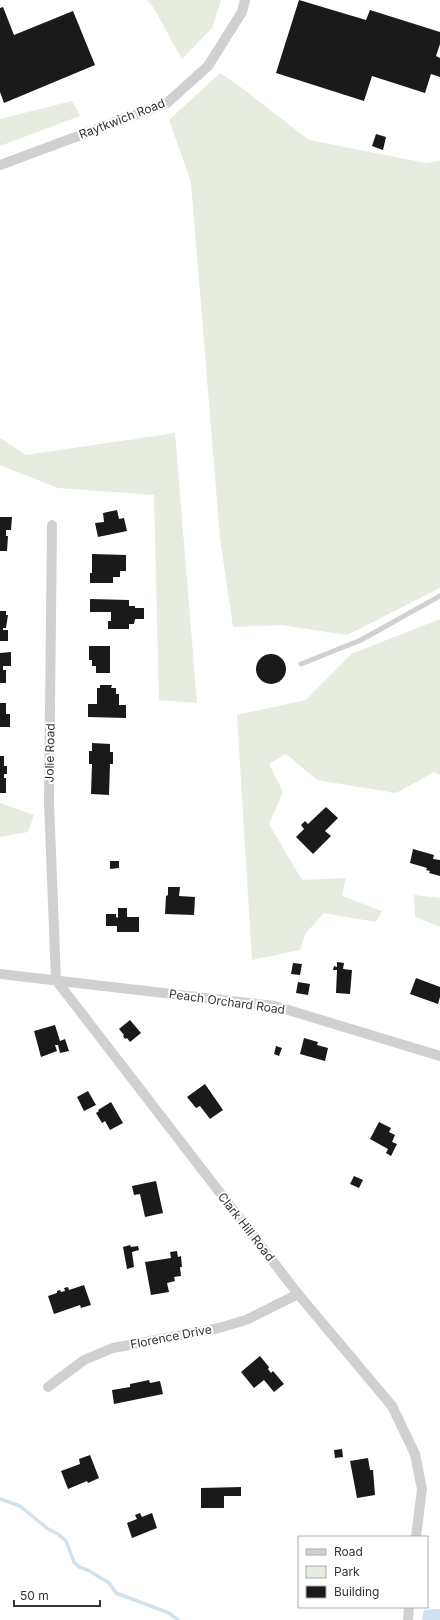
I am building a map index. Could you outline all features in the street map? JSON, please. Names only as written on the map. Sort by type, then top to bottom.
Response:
[{"type":"street","name":"Raytkwich Road","points":[[0,165],[167,103],[208,66],[242,12],[245,0]]},
{"type":"street","name":"Jolie Road","points":[[52,525],[49,802],[56,980]]},
{"type":"street","points":[[0,974],[56,980]]},
{"type":"street","name":"Peach Orchard Road","points":[[56,980],[275,1006],[440,1056]]},
{"type":"street","name":"Clark Hill Road","points":[[56,980],[298,1294],[392,1406],[415,1454],[422,1489],[416,1536]]},
{"type":"street","name":"Florence Drive","points":[[48,1387],[84,1360],[113,1348],[219,1328],[246,1320],[298,1294]]},
{"type":"street","points":[[408,1620],[409,1608]]},
{"type":"lane","points":[[301,664],[361,640],[440,596]]},
{"type":"green space","points":[[147,0],[221,0],[212,28],[182,59],[153,7]]},
{"type":"green space","points":[[220,73],[238,85],[309,140],[426,163],[440,161],[440,588],[347,635],[282,625],[233,627],[220,538],[191,182],[169,120]]},
{"type":"green space","points":[[72,101],[80,116],[0,146],[0,119]]},
{"type":"green space","points":[[175,433],[197,703],[159,700],[154,495],[58,488],[0,465],[0,438],[26,455]]},
{"type":"green space","points":[[440,619],[440,775],[434,772],[396,793],[317,780],[286,754],[269,764],[283,792],[269,824],[302,880],[346,878],[342,896],[382,911],[376,922],[324,913],[306,933],[300,950],[252,960],[237,715],[306,700],[351,654]]},
{"type":"green space","points":[[0,803],[34,815],[28,832],[0,837]]},
{"type":"green space","points":[[414,895],[440,898],[440,927],[415,917]]},
{"type":"water","points":[[440,1609],[440,1620],[422,1620],[424,1610]]},
{"type":"building","points":[[299,0],[366,20],[370,10],[440,32],[440,44],[436,56],[440,58],[440,77],[431,74],[425,93],[372,76],[364,101],[276,73]]},
{"type":"building","points":[[3,7],[14,35],[73,11],[95,65],[4,103],[0,92],[0,8]]},
{"type":"building","points":[[376,134],[386,137],[383,150],[372,146]]},
{"type":"building","points":[[117,510],[119,519],[124,518],[127,531],[98,537],[95,523],[104,522],[103,513]]},
{"type":"building","points":[[0,517],[12,517],[11,530],[6,530],[6,536],[8,536],[7,551],[0,551]]},
{"type":"building","points":[[92,554],[126,555],[126,571],[120,571],[120,577],[113,577],[113,583],[90,583],[90,573],[92,573]]},
{"type":"building","points":[[90,599],[129,600],[129,606],[144,608],[144,619],[135,619],[134,624],[129,624],[129,629],[108,629],[108,621],[111,621],[111,612],[90,612]]},
{"type":"building","points":[[0,611],[6,611],[6,615],[8,615],[6,628],[3,628],[3,630],[8,630],[8,641],[0,641]]},
{"type":"building","points":[[89,646],[110,646],[110,673],[96,673],[96,666],[92,666],[92,660],[89,660]]},
{"type":"building","points":[[11,652],[11,666],[3,666],[3,670],[6,670],[6,683],[0,683],[0,653]]},
{"type":"building","points":[[271,654],[282,658],[286,669],[282,680],[271,684],[260,680],[256,669],[260,658]]},
{"type":"building","points":[[100,685],[112,685],[111,688],[116,688],[116,694],[119,694],[119,705],[126,705],[126,718],[88,717],[88,704],[97,704],[97,688],[100,688]]},
{"type":"building","points":[[0,703],[6,703],[6,714],[10,714],[10,727],[0,727]]},
{"type":"building","points":[[92,743],[110,744],[110,752],[113,752],[113,764],[110,764],[109,795],[91,794],[92,764],[89,764],[89,751],[92,751]]},
{"type":"building","points":[[0,756],[4,756],[4,766],[7,766],[7,774],[4,774],[4,778],[6,778],[6,793],[0,793]]},
{"type":"building","points":[[326,807],[338,818],[325,831],[331,836],[313,854],[296,837],[304,829],[301,825],[305,821],[308,824]]},
{"type":"building","points":[[413,849],[434,855],[433,859],[440,860],[440,876],[429,873],[430,871],[426,870],[427,868],[410,863]]},
{"type":"building","points":[[110,861],[119,861],[119,868],[110,869]]},
{"type":"building","points":[[168,887],[180,887],[179,896],[195,897],[194,915],[165,914]]},
{"type":"building","points":[[118,908],[127,908],[127,917],[139,917],[139,932],[117,932],[117,926],[106,926],[106,914],[116,914],[116,917],[118,918]]},
{"type":"building","points":[[337,962],[344,963],[343,969],[352,970],[350,994],[336,993],[337,970],[333,970],[334,966],[337,967]]},
{"type":"building","points":[[293,963],[302,964],[300,975],[291,974]]},
{"type":"building","points":[[416,978],[440,987],[438,1004],[410,994]]},
{"type":"building","points":[[298,982],[310,984],[308,995],[296,993]]},
{"type":"building","points":[[130,1020],[141,1033],[130,1042],[127,1038],[125,1039],[123,1036],[124,1035],[119,1029]]},
{"type":"building","points":[[55,1025],[60,1041],[65,1039],[69,1051],[60,1053],[58,1045],[55,1045],[57,1051],[41,1057],[34,1031]]},
{"type":"building","points":[[304,1038],[318,1042],[317,1045],[328,1048],[325,1061],[300,1054]]},
{"type":"building","points":[[276,1046],[282,1048],[279,1056],[274,1054]]},
{"type":"building","points":[[205,1084],[223,1110],[210,1119],[200,1106],[196,1108],[187,1097]]},
{"type":"building","points":[[88,1091],[96,1105],[84,1111],[77,1097]]},
{"type":"building","points":[[111,1102],[123,1123],[110,1130],[105,1121],[102,1123],[96,1113],[99,1111],[98,1110]]},
{"type":"building","points":[[379,1122],[391,1128],[389,1132],[395,1135],[392,1142],[397,1144],[391,1156],[386,1153],[388,1149],[370,1139]]},
{"type":"building","points":[[354,1176],[363,1180],[359,1188],[350,1184]]},
{"type":"building","points":[[156,1181],[163,1213],[145,1217],[140,1194],[134,1195],[132,1186]]},
{"type":"building","points":[[130,1245],[131,1247],[138,1246],[139,1250],[132,1252],[134,1267],[127,1269],[123,1247]]},
{"type":"building","points":[[177,1251],[178,1257],[181,1256],[181,1276],[174,1277],[175,1281],[167,1283],[169,1292],[151,1295],[145,1262],[171,1258],[170,1252]]},
{"type":"building","points":[[84,1285],[91,1305],[81,1308],[80,1305],[54,1314],[48,1296],[57,1293],[57,1291],[60,1290],[61,1292],[65,1291],[64,1288],[68,1287],[69,1290]]},
{"type":"building","points":[[260,1356],[269,1367],[268,1369],[271,1373],[273,1371],[284,1384],[274,1392],[264,1380],[254,1388],[241,1372]]},
{"type":"building","points":[[149,1380],[150,1383],[160,1381],[163,1394],[114,1404],[112,1390],[130,1387],[130,1384]]},
{"type":"building","points":[[342,1449],[343,1457],[335,1458],[334,1450]]},
{"type":"building","points":[[90,1455],[99,1478],[68,1489],[61,1471],[80,1464],[79,1459]]},
{"type":"building","points":[[368,1458],[370,1470],[373,1470],[375,1495],[357,1498],[350,1461]]},
{"type":"building","points":[[241,1487],[241,1496],[224,1496],[224,1508],[201,1508],[201,1488]]},
{"type":"building","points":[[140,1513],[142,1517],[152,1513],[157,1528],[132,1538],[127,1523],[137,1519],[135,1515]]},
{"type":"waterway","points":[[0,1499],[20,1506],[48,1529],[58,1534],[66,1541],[74,1562],[79,1567],[88,1570],[109,1583],[116,1593],[169,1613],[178,1620]]}]
